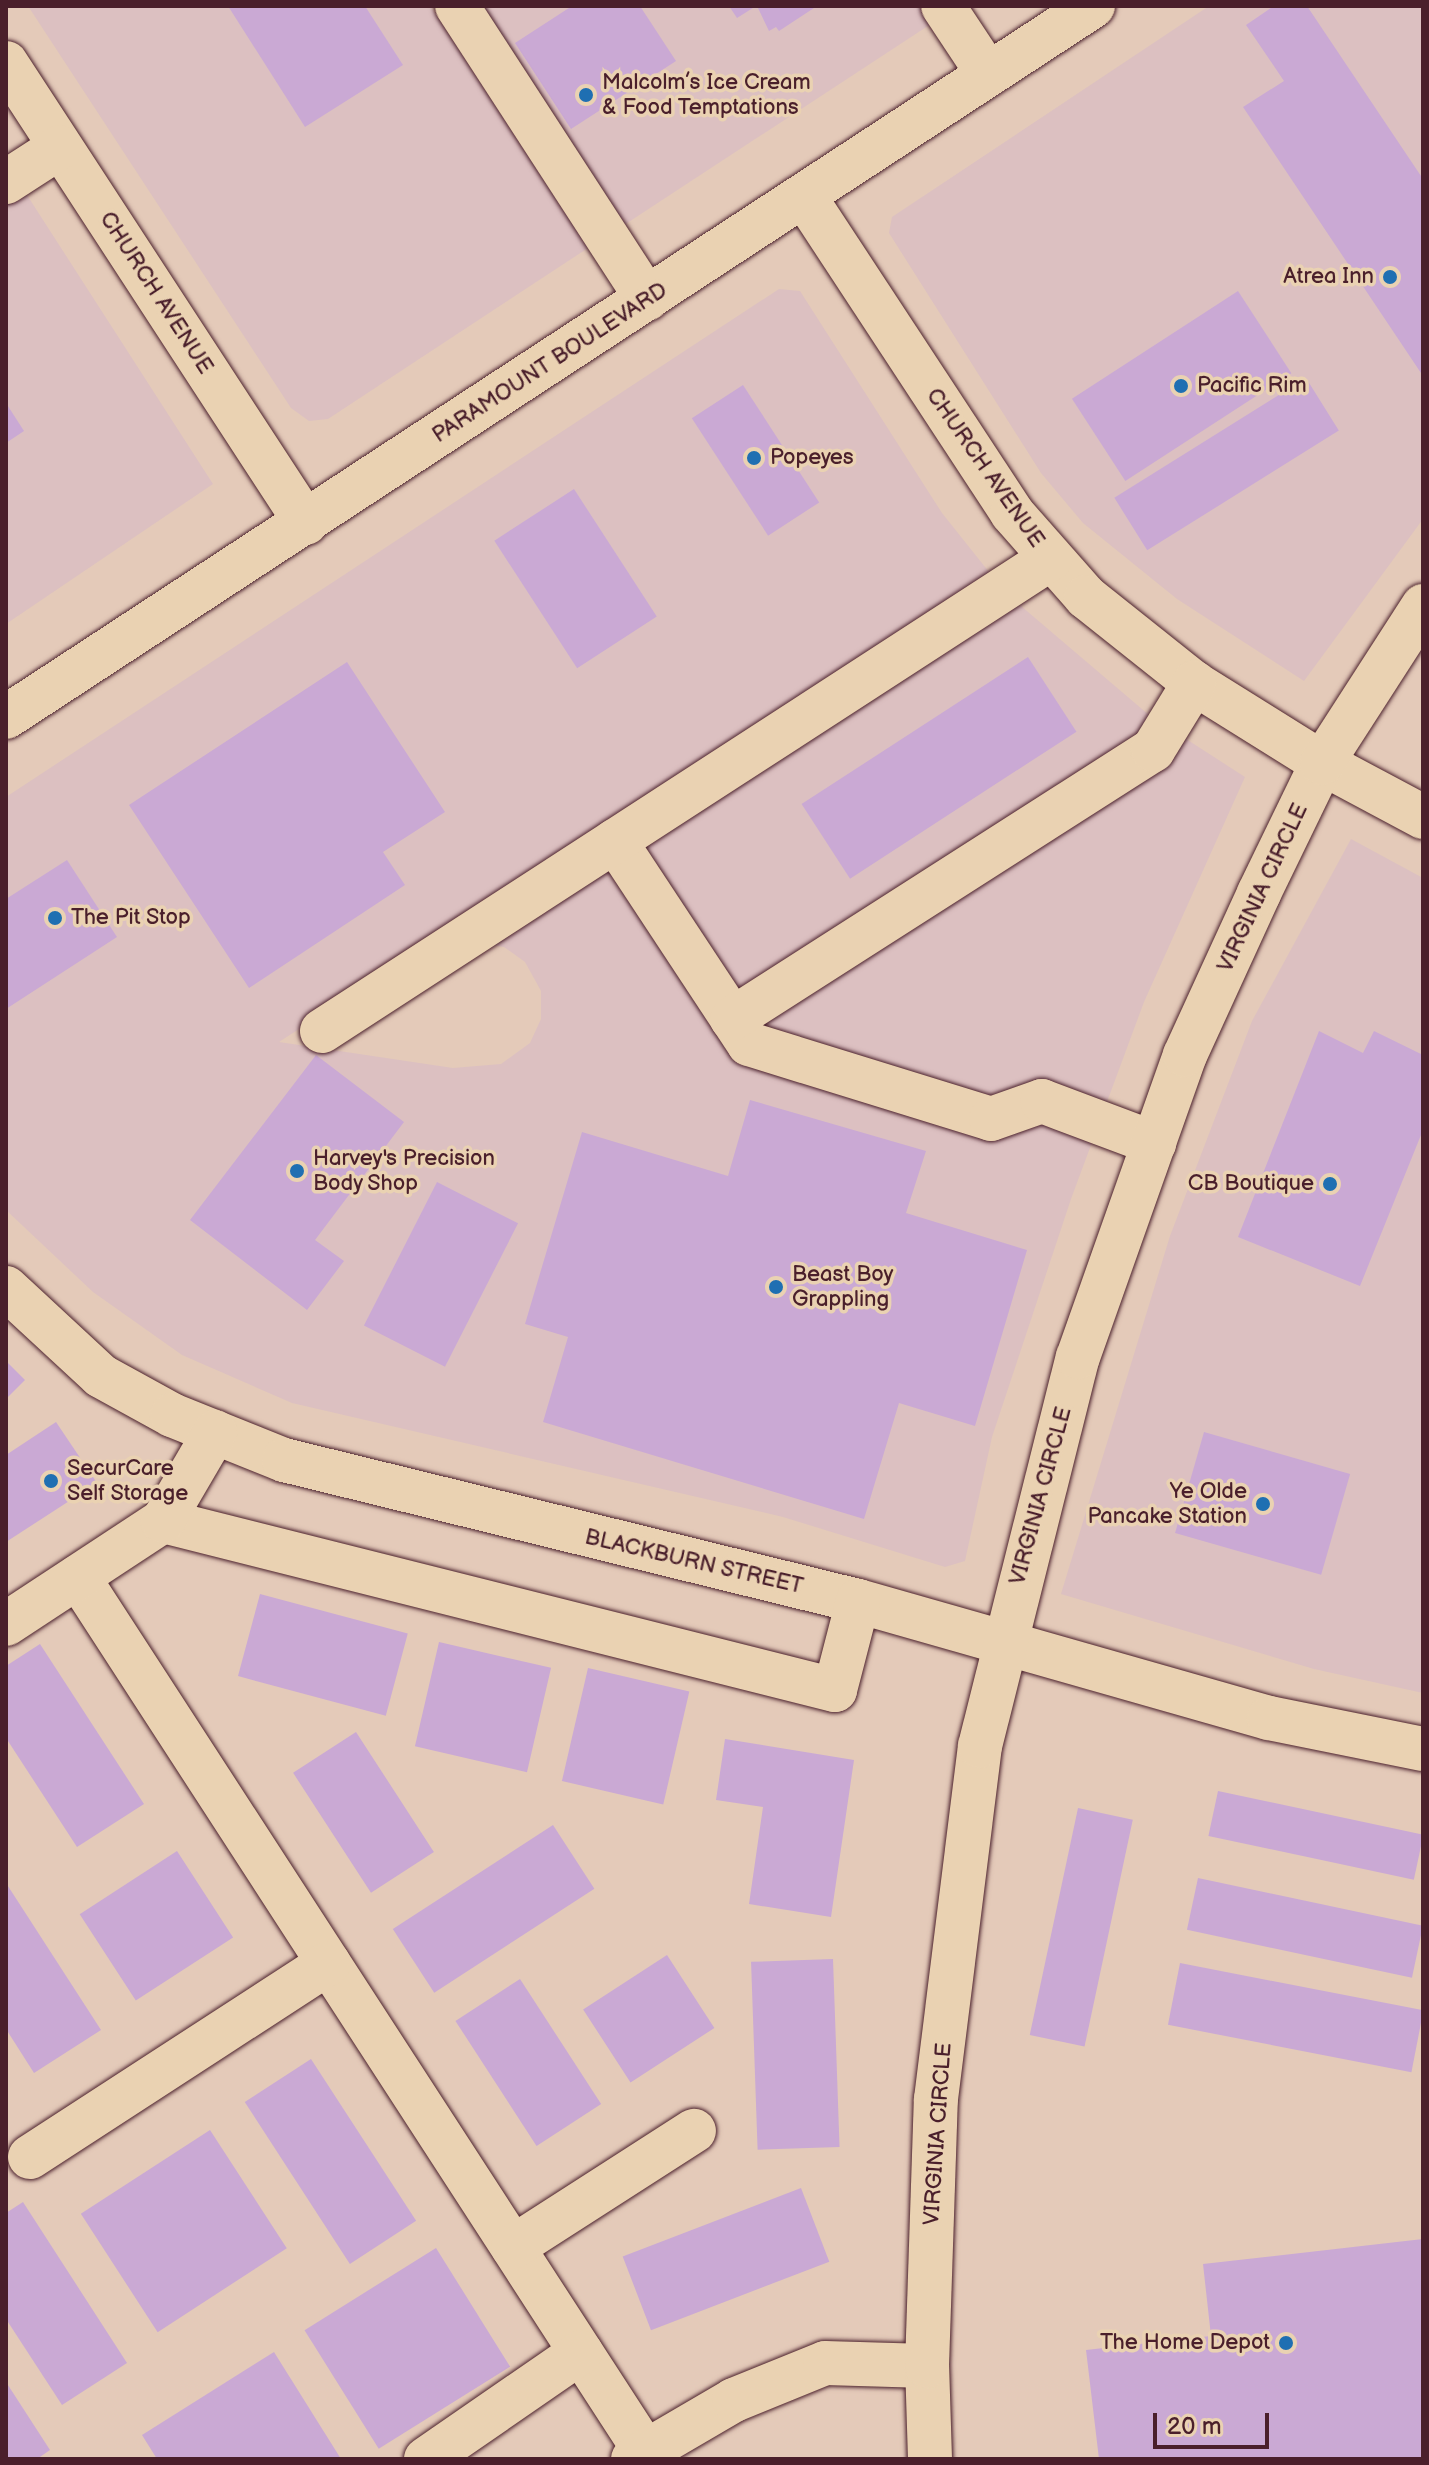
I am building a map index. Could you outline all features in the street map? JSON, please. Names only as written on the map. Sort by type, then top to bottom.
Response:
[{"type":"street","points":[[457,6],[647,299]]},
{"type":"street","points":[[943,6],[988,74]]},
{"type":"street","name":"PARAMOUNT BOULEVARD","points":[[6,717],[1093,6]]},
{"type":"street","name":"CHURCH AVENUE","points":[[6,63],[306,523]]},
{"type":"street","points":[[6,182],[60,147]]},
{"type":"street","name":"CHURCH AVENUE","points":[[804,196],[982,469],[1050,559],[1126,632],[1194,683],[1322,763],[1423,817]]},
{"type":"street","points":[[322,1031],[1050,559]]},
{"type":"street","name":"VIRGINIA CIRCLE","points":[[930,2459],[927,2366],[936,2099],[980,1746],[1002,1644],[1078,1357],[1185,1055],[1322,763],[1423,606]]},
{"type":"street","points":[[732,1019],[1153,750],[1194,683]]},
{"type":"street","points":[[615,841],[749,1044],[885,1089],[991,1119],[1042,1101],[1154,1143]]},
{"type":"street","name":"BLACKBURN STREET","points":[[6,1288],[101,1376],[215,1432],[284,1460],[858,1601],[1269,1718],[1423,1749]]},
{"type":"street","points":[[6,1624],[163,1521],[215,1432]]},
{"type":"street","points":[[163,1521],[835,1690],[858,1601]]},
{"type":"street","points":[[78,1577],[581,2352],[639,2455],[734,2400],[825,2363],[927,2366]]},
{"type":"street","points":[[30,2157],[329,1963]]},
{"type":"street","points":[[513,2247],[694,2131]]},
{"type":"street","points":[[426,2459],[581,2352]]},
{"type":"shaded area","points":[[28,6],[430,6],[588,248],[328,419],[309,421],[291,408]]},
{"type":"shaded area","points":[[478,6],[928,6],[937,20],[618,229]]},
{"type":"shaded area","points":[[1209,6],[1423,6],[1423,519],[1304,681],[1177,599],[1083,523],[1041,473],[889,233],[892,217]]},
{"type":"shaded area","points":[[25,192],[213,484],[6,624],[6,205]]},
{"type":"shaded area","points":[[779,289],[800,291],[942,513],[993,577],[279,1042],[453,1068],[501,1064],[530,1043],[541,1019],[541,991],[525,962],[504,947],[474,942],[1015,601],[1149,715],[1245,777],[1144,1002],[1071,1199],[992,1437],[965,1561],[945,1567],[783,1517],[292,1403],[182,1355],[93,1292],[6,1210],[6,797]]},
{"type":"shaded area","points":[[1351,839],[1423,878],[1423,1693],[1314,1669],[1061,1594],[1170,1236],[1252,1021]]},
{"type":"building","points":[[228,6],[365,6],[403,65],[305,127]]},
{"type":"building","name":"Malcolm’s Ice Cream & Food Temptations","points":[[572,6],[640,6],[676,61],[571,129],[515,43]]},
{"type":"building","points":[[729,6],[756,6],[737,18]]},
{"type":"building","points":[[757,6],[817,6],[779,31],[776,27],[769,31]]},
{"type":"building","name":"Atrea Inn","points":[[1274,6],[1307,6],[1423,179],[1423,376],[1243,107],[1284,81],[1246,25]]},
{"type":"building","name":"Pacific Rim","points":[[1238,291],[1291,373],[1125,481],[1072,399]]},
{"type":"building","points":[[1306,378],[1339,431],[1147,550],[1114,498]]},
{"type":"building","points":[[743,385],[819,502],[768,536],[692,418]]},
{"type":"building","points":[[6,403],[24,431],[6,443]]},
{"type":"building","points":[[574,489],[657,616],[577,668],[494,541]]},
{"type":"building","points":[[1028,657],[1076,732],[850,879],[802,804]]},
{"type":"building","points":[[347,662],[445,812],[383,852],[405,885],[249,988],[129,805]]},
{"type":"building","name":"The Pit Stop","points":[[67,860],[117,937],[6,1009],[6,899]]},
{"type":"building","name":"CB Boutique","points":[[1319,1031],[1363,1053],[1374,1031],[1423,1055],[1423,1130],[1360,1286],[1238,1237]]},
{"type":"building","name":"Harvey's Precision Body Shop","points":[[316,1055],[404,1122],[315,1240],[344,1261],[307,1310],[190,1220]]},
{"type":"building","name":"Beast Boy Grappling","points":[[750,1100],[926,1151],[906,1213],[1027,1250],[975,1426],[899,1403],[864,1519],[543,1422],[568,1337],[525,1324],[582,1132],[728,1176]]},
{"type":"building","points":[[437,1182],[518,1223],[445,1367],[364,1325]]},
{"type":"building","points":[[6,1361],[25,1380],[6,1399]]},
{"type":"building","name":"SecurCare Self Storage","points":[[56,1422],[97,1483],[6,1542],[6,1455]]},
{"type":"building","name":"Ye Olde Pancake Station","points":[[1204,1432],[1350,1474],[1321,1575],[1175,1533]]},
{"type":"building","points":[[260,1594],[408,1634],[386,1716],[238,1676]]},
{"type":"building","points":[[439,1642],[551,1668],[527,1772],[415,1746]]},
{"type":"building","points":[[40,1644],[144,1804],[77,1847],[6,1738],[6,1666]]},
{"type":"building","points":[[588,1668],[689,1691],[663,1804],[562,1781]]},
{"type":"building","points":[[356,1732],[434,1852],[371,1893],[293,1773]]},
{"type":"building","points":[[725,1739],[854,1760],[831,1917],[749,1904],[763,1807],[716,1800]]},
{"type":"building","points":[[1218,1791],[1423,1835],[1414,1880],[1208,1836]]},
{"type":"building","points":[[1078,1808],[1133,1820],[1085,2047],[1030,2035]]},
{"type":"building","points":[[553,1825],[594,1889],[434,1993],[393,1929]]},
{"type":"building","points":[[177,1851],[233,1937],[136,2001],[80,1914]]},
{"type":"building","points":[[1198,1878],[1423,1926],[1412,1978],[1187,1930]]},
{"type":"building","points":[[6,1883],[101,2030],[34,2073],[6,2029]]},
{"type":"building","points":[[667,1955],[714,2028],[631,2082],[583,2009]]},
{"type":"building","points":[[833,1959],[840,2147],[758,2150],[751,1962]]},
{"type":"building","points":[[1180,1963],[1423,2010],[1411,2072],[1168,2025]]},
{"type":"building","points":[[520,1979],[601,2104],[537,2146],[455,2021]]},
{"type":"building","points":[[311,2059],[416,2221],[350,2264],[245,2102]]},
{"type":"building","points":[[210,2130],[287,2248],[158,2332],[81,2214]]},
{"type":"building","points":[[801,2188],[829,2262],[651,2330],[623,2256]]},
{"type":"building","points":[[23,2202],[127,2363],[62,2405],[6,2319],[6,2213]]},
{"type":"building","name":"The Home Depot","points":[[1423,2239],[1423,2459],[1099,2459],[1086,2350],[1211,2336],[1203,2264]]},
{"type":"building","points":[[436,2248],[510,2367],[379,2449],[305,2330]]},
{"type":"building","points":[[274,2352],[341,2459],[157,2459],[142,2435]]},
{"type":"building","points":[[6,2382],[50,2450],[37,2459],[6,2459]]},
{"type":"place","name":"Malcolm’s Ice Cream & Food Temptations","points":[[586,95]]},
{"type":"place","name":"Atrea Inn","points":[[1390,277]]},
{"type":"place","name":"Pacific Rim","points":[[1181,386]]},
{"type":"place","name":"Popeyes","points":[[754,458]]},
{"type":"place","name":"The Pit Stop","points":[[55,918]]},
{"type":"place","name":"Harvey's Precision Body Shop","points":[[297,1171]]},
{"type":"place","name":"CB Boutique","points":[[1330,1184]]},
{"type":"place","name":"Beast Boy Grappling","points":[[776,1287]]},
{"type":"place","name":"SecurCare Self Storage","points":[[51,1481]]},
{"type":"place","name":"Ye Olde Pancake Station","points":[[1263,1504]]},
{"type":"place","name":"The Home Depot","points":[[1286,2343]]}]
